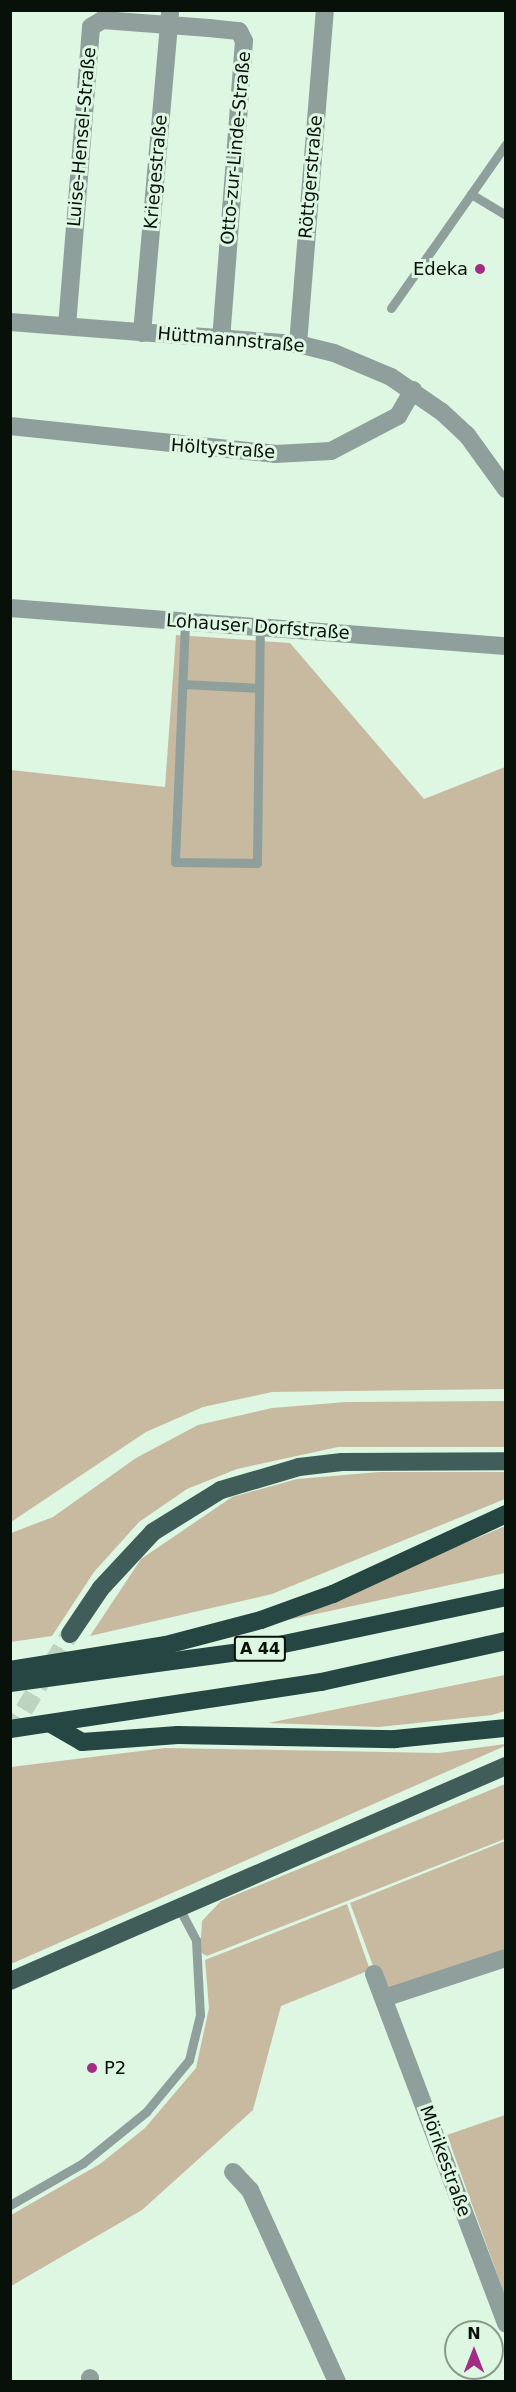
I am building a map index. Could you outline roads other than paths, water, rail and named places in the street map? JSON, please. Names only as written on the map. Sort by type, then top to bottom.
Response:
[{"type":"highway","points":[[10,1670],[166,1645],[261,1620],[333,1594],[506,1514]]},
{"type":"highway","name":"A 44","points":[[10,1683],[260,1649],[506,1597]]},
{"type":"highway","name":"A 44","points":[[10,1729],[321,1682],[506,1641]]},
{"type":"highway","points":[[51,1724],[82,1742],[178,1735],[395,1739],[506,1728]]},
{"type":"main road","points":[[70,1634],[101,1588],[153,1532],[221,1490],[299,1467],[342,1462],[506,1461]]},
{"type":"main road","points":[[10,1981],[178,1906],[506,1766]]},
{"type":"street","name":"Röttgerstraße","points":[[298,344],[325,10]]},
{"type":"street","name":"Luise-Hensel-Straße","points":[[67,326],[91,27],[102,20],[169,18]]},
{"type":"street","name":"Kriegestraße","points":[[142,333],[169,18]]},
{"type":"street","name":"Otto-zur-Linde-Straße","points":[[169,18],[244,36],[221,338]]},
{"type":"street","name":"Hüttmannstraße","points":[[10,322],[298,344],[368,366],[413,390],[467,435],[506,489]]},
{"type":"street","name":"Höltystraße","points":[[10,426],[275,454],[331,450],[398,416],[413,390]]},
{"type":"street","name":"Lohauser Dorfstraße","points":[[10,608],[506,646]]},
{"type":"street","points":[[384,1998],[506,1958]]},
{"type":"street","name":"Mörikestraße","points":[[374,1974],[506,2324]]},
{"type":"street","points":[[232,2172],[250,2190],[337,2382]]},
{"type":"lane","points":[[391,308],[471,194],[502,157],[506,144]]},
{"type":"lane","points":[[471,194],[506,214]]},
{"type":"lane","points":[[185,622],[175,862],[257,863],[260,627]]},
{"type":"lane","points":[[183,684],[259,688]]},
{"type":"lane","points":[[10,2205],[83,2163],[146,2112],[189,2060],[200,2014],[196,1940],[178,1906]]},
{"type":"tunnel","points":[[10,1733],[70,1634]]},
{"type":"place","name":"Edeka","points":[[480,269]]},
{"type":"place","name":"P2","points":[[92,2068]]}]
